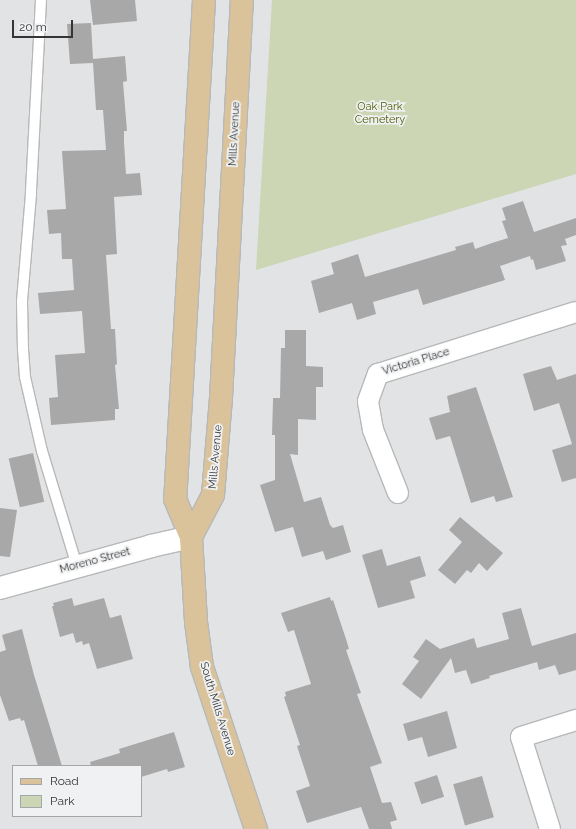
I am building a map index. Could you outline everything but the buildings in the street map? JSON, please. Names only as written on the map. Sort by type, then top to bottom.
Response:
[{"type":"main road","points":[[191,537],[175,499],[204,0]]},
{"type":"main road","name":"Mills Avenue","points":[[191,537],[213,495],[221,398],[242,0]]},
{"type":"main road","name":"South Mills Avenue","points":[[191,537],[196,622],[202,667],[256,829]]},
{"type":"street","name":"Victoria Place","points":[[398,493],[373,430],[368,401],[378,374],[576,312]]},
{"type":"street","name":"Moreno Street","points":[[0,588],[77,566],[191,537]]},
{"type":"street","points":[[550,829],[521,737],[576,720]]},
{"type":"lane","points":[[41,0],[31,194],[22,302],[22,349],[25,377],[42,451],[77,566]]},
{"type":"green space","name":"Oak Park Cemetery","points":[[272,0],[576,0],[576,174],[256,270]]}]
